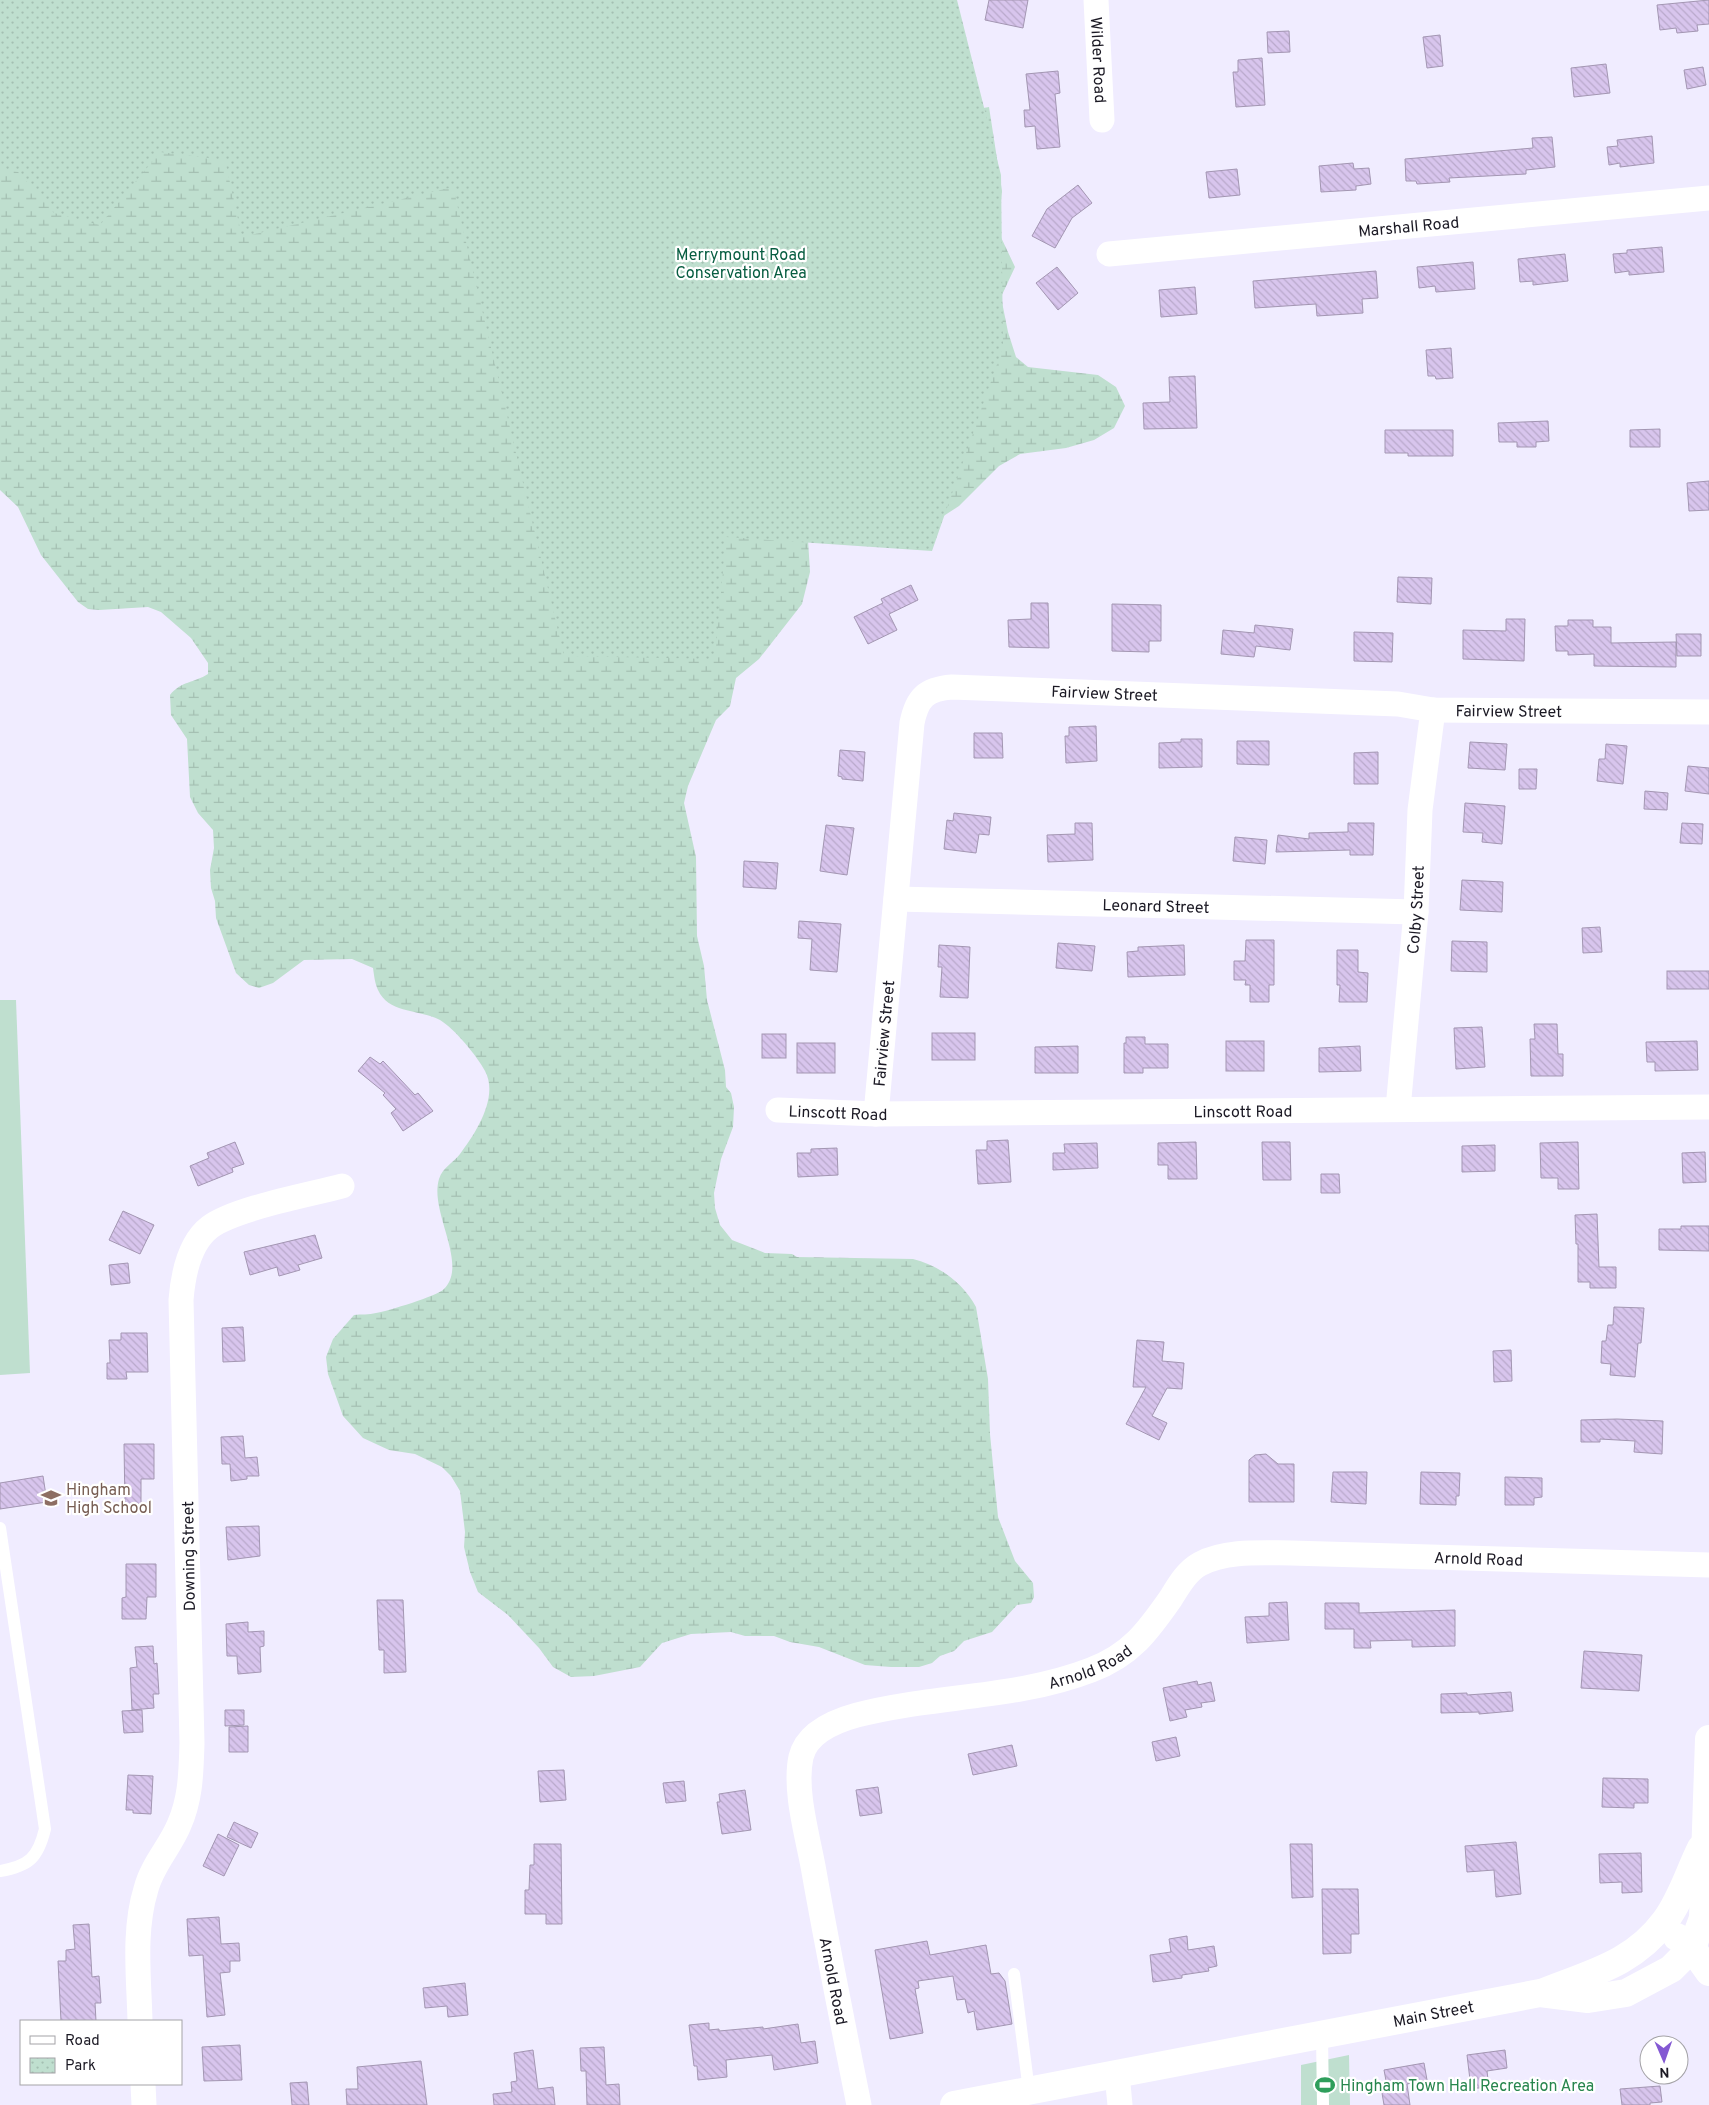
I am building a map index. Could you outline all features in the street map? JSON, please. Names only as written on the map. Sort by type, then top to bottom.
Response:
[{"type":"main road","name":"Main Street","points":[[954,2105],[1540,1993],[1588,1999],[1626,1993],[1671,1969],[1692,1948],[1702,1918],[1709,1739]]},
{"type":"main road","points":[[1540,1993],[1611,1967],[1640,1948],[1662,1925],[1681,1893],[1704,1842]]},
{"type":"main road","points":[[1662,1925],[1692,1948],[1709,1972]]},
{"type":"street","name":"Wilder Road","points":[[1096,0],[1102,120]]},
{"type":"street","name":"Marshall Road","points":[[1109,254],[1709,198]]},
{"type":"street","name":"Fairview Street","points":[[876,1114],[912,723],[915,707],[922,697],[937,688],[952,687],[1398,704],[1433,710],[1709,712]]},
{"type":"street","name":"Colby Street","points":[[1398,1109],[1416,912],[1420,810],[1433,710]]},
{"type":"street","name":"Leonard Street","points":[[896,899],[1416,912]]},
{"type":"street","name":"Linscott Road","points":[[778,1110],[876,1114],[1709,1107]]},
{"type":"street","name":"Downing Street","points":[[140,2020],[138,1946],[140,1911],[146,1887],[179,1826],[191,1786],[192,1734],[181,1300],[183,1281],[197,1240],[210,1227],[228,1218],[252,1210],[342,1186]]},
{"type":"street","name":"Arnold Road","points":[[859,2105],[802,1802],[801,1756],[806,1745],[828,1725],[856,1715],[888,1709],[1043,1685],[1094,1669],[1138,1642],[1187,1574],[1201,1563],[1220,1557],[1256,1553],[1291,1553],[1709,1565]]},
{"type":"street","points":[[1117,2074],[1120,2105]]},
{"type":"street","points":[[143,2085],[144,2105]]},
{"type":"lane","points":[[0,1528],[5,1588],[44,1829],[41,1845],[30,1861],[16,1868],[0,1871]]},
{"type":"lane","points":[[1014,1974],[1029,2091]]},
{"type":"lane","points":[[1322,2034],[1323,2105]]},
{"type":"green space","points":[[0,0],[972,110],[989,107],[1002,191],[998,231],[1015,267],[1001,297],[1008,332],[1016,357],[1028,367],[1098,375],[1116,387],[1125,406],[1114,428],[1094,440],[1066,448],[1020,454],[999,466],[959,506],[908,539],[808,540],[810,572],[802,604],[759,659],[736,678],[730,706],[716,720],[688,786],[684,803],[696,857],[697,936],[704,966],[707,1000],[725,1070],[726,1087],[731,1093],[734,1107],[733,1127],[721,1159],[714,1193],[715,1208],[720,1225],[732,1240],[765,1253],[792,1254],[797,1257],[913,1259],[932,1266],[950,1277],[958,1283],[971,1299],[976,1307],[988,1379],[990,1434],[998,1517],[1015,1561],[1033,1583],[1034,1597],[1031,1603],[1017,1605],[992,1632],[964,1641],[954,1651],[940,1656],[932,1663],[919,1667],[865,1665],[819,1647],[790,1642],[774,1636],[745,1636],[731,1632],[691,1634],[662,1643],[640,1667],[594,1676],[571,1677],[553,1667],[539,1648],[508,1615],[478,1592],[470,1572],[464,1547],[465,1532],[460,1491],[451,1476],[442,1467],[415,1454],[389,1450],[363,1438],[343,1416],[328,1374],[326,1357],[333,1339],[354,1315],[382,1312],[423,1299],[444,1289],[451,1278],[451,1252],[437,1192],[439,1179],[446,1168],[460,1154],[479,1125],[487,1103],[489,1081],[477,1058],[446,1024],[432,1017],[405,1010],[389,1003],[378,990],[373,968],[352,959],[304,960],[273,983],[259,988],[249,985],[236,973],[216,918],[215,901],[211,888],[210,870],[214,848],[213,830],[198,813],[190,797],[187,739],[171,715],[170,695],[179,687],[208,674],[208,663],[191,638],[161,612],[148,607],[88,609],[78,602],[41,555],[18,507],[0,490]]},
{"type":"green space","name":"Merrymount Road Conservation Area","points":[[0,0],[957,0],[1001,175],[1003,347],[932,551],[726,537],[715,659],[564,656],[453,187],[242,237],[225,160],[160,152],[100,225],[54,213],[18,172],[0,167]]},
{"type":"green space","points":[[0,1000],[16,1000],[30,1373],[0,1375]]},
{"type":"green space","name":"Hingham Town Hall Recreation Area","points":[[1349,2055],[1350,2105],[1301,2105],[1301,2065]]},
{"type":"building","points":[[989,0],[1028,0],[1023,28],[985,20]]},
{"type":"building","points":[[1709,0],[1709,24],[1697,25],[1698,31],[1677,33],[1676,28],[1660,30],[1657,5]]},
{"type":"building","points":[[1289,31],[1290,52],[1268,53],[1267,32]]},
{"type":"building","points":[[1440,35],[1443,66],[1427,68],[1423,37]]},
{"type":"building","points":[[1262,58],[1265,105],[1236,107],[1233,72],[1238,72],[1238,60]]},
{"type":"building","points":[[1606,64],[1610,93],[1574,97],[1571,68]]},
{"type":"building","points":[[1703,67],[1706,85],[1687,89],[1684,70]]},
{"type":"building","points":[[1058,71],[1060,93],[1055,94],[1060,147],[1037,149],[1035,126],[1025,127],[1024,110],[1030,110],[1026,74]]},
{"type":"building","points":[[1652,136],[1654,163],[1620,167],[1620,163],[1609,165],[1607,147],[1618,146],[1617,140]]},
{"type":"building","points":[[1552,137],[1555,167],[1526,170],[1526,174],[1449,178],[1450,182],[1417,184],[1416,181],[1406,181],[1405,159],[1533,148],[1532,138]]},
{"type":"building","points":[[1353,163],[1354,169],[1369,168],[1371,184],[1356,186],[1356,190],[1321,192],[1319,166]]},
{"type":"building","points":[[1237,169],[1240,195],[1209,198],[1206,172]]},
{"type":"building","points":[[1078,185],[1092,203],[1072,218],[1055,248],[1032,236],[1047,209]]},
{"type":"building","points":[[1662,247],[1664,272],[1629,275],[1629,271],[1615,273],[1613,254],[1627,253],[1627,250]]},
{"type":"building","points":[[1565,254],[1568,281],[1533,285],[1533,281],[1520,282],[1518,259]]},
{"type":"building","points":[[1473,262],[1475,289],[1436,292],[1435,286],[1419,288],[1417,267]]},
{"type":"building","points":[[1057,267],[1078,293],[1058,310],[1036,283]]},
{"type":"building","points":[[1376,271],[1378,298],[1362,299],[1363,313],[1317,316],[1316,304],[1255,308],[1253,281]]},
{"type":"building","points":[[1195,287],[1197,314],[1161,317],[1159,290]]},
{"type":"building","points":[[1451,348],[1453,378],[1436,379],[1435,376],[1428,376],[1426,350]]},
{"type":"building","points":[[1195,376],[1197,428],[1144,429],[1143,403],[1170,402],[1169,377]]},
{"type":"building","points":[[1548,421],[1549,441],[1536,442],[1536,447],[1517,447],[1517,442],[1499,442],[1498,423]]},
{"type":"building","points":[[1660,429],[1660,447],[1630,447],[1630,430]]},
{"type":"building","points":[[1385,430],[1453,430],[1453,456],[1408,456],[1408,453],[1385,453]]},
{"type":"building","points":[[1709,481],[1709,510],[1689,511],[1687,483]]},
{"type":"building","points":[[1398,577],[1432,578],[1431,604],[1397,602]]},
{"type":"building","points":[[911,585],[918,600],[889,614],[897,630],[868,644],[854,617],[883,603],[881,599]]},
{"type":"building","points":[[1031,603],[1048,603],[1049,648],[1009,647],[1008,620],[1031,619]]},
{"type":"building","points":[[1112,604],[1161,605],[1161,641],[1149,641],[1149,652],[1112,651]]},
{"type":"building","points":[[1506,619],[1525,619],[1524,661],[1463,659],[1463,630],[1506,631]]},
{"type":"building","points":[[1568,620],[1593,620],[1593,627],[1611,627],[1611,643],[1676,642],[1676,667],[1594,666],[1594,654],[1568,655],[1568,651],[1556,651],[1555,626],[1568,626]]},
{"type":"building","points":[[1255,625],[1293,629],[1290,650],[1256,646],[1254,657],[1221,654],[1223,630],[1254,633]]},
{"type":"building","points":[[1354,632],[1393,633],[1392,662],[1354,661]]},
{"type":"building","points":[[1676,634],[1701,634],[1701,656],[1677,656]]},
{"type":"building","points":[[1096,726],[1097,761],[1066,763],[1065,736],[1069,736],[1069,727]]},
{"type":"building","points":[[974,733],[1002,733],[1003,758],[974,758]]},
{"type":"building","points":[[1181,739],[1202,739],[1202,767],[1159,768],[1159,743],[1181,742]]},
{"type":"building","points":[[1237,741],[1269,741],[1269,765],[1237,764]]},
{"type":"building","points":[[1470,742],[1507,744],[1505,770],[1468,768]]},
{"type":"building","points":[[1606,744],[1627,746],[1623,784],[1597,781],[1599,759],[1605,759]]},
{"type":"building","points":[[840,750],[865,752],[863,781],[842,779],[842,777],[838,776]]},
{"type":"building","points":[[1378,752],[1378,784],[1354,784],[1354,753]]},
{"type":"building","points":[[1688,766],[1709,768],[1709,794],[1685,791]]},
{"type":"building","points":[[1519,769],[1537,769],[1536,789],[1519,789]]},
{"type":"building","points":[[1645,791],[1668,793],[1667,810],[1644,809]]},
{"type":"building","points":[[1465,803],[1505,806],[1502,844],[1482,842],[1483,833],[1463,832]]},
{"type":"building","points":[[954,813],[991,817],[989,835],[979,834],[976,853],[944,849],[947,820],[953,821]]},
{"type":"building","points":[[1075,823],[1092,823],[1093,860],[1048,862],[1047,835],[1075,834]]},
{"type":"building","points":[[1348,823],[1374,823],[1373,855],[1350,855],[1350,850],[1276,852],[1278,835],[1309,839],[1309,833],[1348,832]]},
{"type":"building","points":[[1682,823],[1703,824],[1702,844],[1680,843]]},
{"type":"building","points":[[826,825],[854,828],[847,875],[820,871]]},
{"type":"building","points":[[1235,837],[1267,840],[1265,864],[1233,861]]},
{"type":"building","points":[[744,861],[778,863],[776,889],[743,887]]},
{"type":"building","points":[[1462,880],[1503,882],[1502,912],[1460,910]]},
{"type":"building","points":[[799,921],[841,924],[837,972],[810,970],[812,939],[798,938]]},
{"type":"building","points":[[1600,927],[1602,952],[1583,953],[1582,928]]},
{"type":"building","points":[[1246,940],[1274,940],[1274,985],[1269,985],[1269,1002],[1250,1002],[1250,985],[1245,985],[1246,980],[1234,980],[1234,961],[1245,961]]},
{"type":"building","points":[[1452,941],[1487,942],[1487,972],[1451,971]]},
{"type":"building","points":[[1058,943],[1095,946],[1092,971],[1056,968]]},
{"type":"building","points":[[939,945],[970,947],[968,998],[940,997],[942,967],[938,967]]},
{"type":"building","points":[[1184,945],[1185,975],[1128,977],[1127,952],[1138,951],[1138,947]]},
{"type":"building","points":[[1337,950],[1358,950],[1358,972],[1368,973],[1367,1002],[1339,1002],[1340,985],[1337,985]]},
{"type":"building","points":[[1667,971],[1709,971],[1709,989],[1667,989]]},
{"type":"building","points":[[1534,1024],[1557,1024],[1558,1054],[1563,1054],[1563,1076],[1531,1076],[1530,1039],[1535,1039]]},
{"type":"building","points":[[1482,1027],[1485,1067],[1456,1069],[1454,1028]]},
{"type":"building","points":[[932,1033],[975,1033],[975,1060],[932,1060]]},
{"type":"building","points":[[762,1034],[786,1034],[786,1058],[762,1058]]},
{"type":"building","points":[[1126,1037],[1145,1037],[1145,1044],[1168,1044],[1168,1068],[1143,1068],[1143,1073],[1124,1073],[1124,1043],[1126,1043]]},
{"type":"building","points":[[1226,1041],[1264,1041],[1264,1071],[1226,1071]]},
{"type":"building","points":[[1697,1041],[1698,1070],[1655,1071],[1655,1062],[1647,1062],[1646,1042]]},
{"type":"building","points":[[797,1043],[835,1043],[835,1073],[797,1073]]},
{"type":"building","points":[[1078,1046],[1078,1073],[1035,1073],[1035,1047]]},
{"type":"building","points":[[1360,1046],[1361,1071],[1319,1072],[1319,1048]]},
{"type":"building","points":[[370,1057],[380,1064],[383,1061],[415,1095],[418,1093],[433,1111],[403,1131],[391,1113],[396,1109],[383,1095],[385,1093],[358,1071]]},
{"type":"building","points":[[1008,1140],[1011,1182],[978,1184],[976,1150],[987,1150],[987,1141]]},
{"type":"building","points":[[235,1142],[244,1164],[232,1168],[233,1172],[198,1186],[190,1166],[209,1158],[207,1153]]},
{"type":"building","points":[[1196,1142],[1197,1179],[1168,1179],[1168,1165],[1158,1165],[1158,1143]]},
{"type":"building","points":[[1262,1142],[1290,1142],[1291,1180],[1263,1180]]},
{"type":"building","points":[[1578,1142],[1579,1189],[1558,1189],[1558,1178],[1541,1178],[1540,1143]]},
{"type":"building","points":[[1097,1143],[1098,1168],[1053,1170],[1053,1153],[1065,1153],[1064,1144]]},
{"type":"building","points":[[1495,1145],[1495,1171],[1462,1172],[1462,1146]]},
{"type":"building","points":[[837,1148],[838,1175],[798,1177],[797,1153],[811,1153],[811,1149]]},
{"type":"building","points":[[1705,1152],[1706,1182],[1683,1183],[1682,1153]]},
{"type":"building","points":[[1321,1174],[1339,1174],[1340,1193],[1321,1193]]},
{"type":"building","points":[[123,1211],[154,1225],[140,1254],[109,1240]]},
{"type":"building","points":[[1597,1214],[1599,1267],[1616,1267],[1616,1288],[1590,1288],[1590,1282],[1578,1282],[1578,1244],[1576,1244],[1575,1215]]},
{"type":"building","points":[[1681,1226],[1709,1226],[1709,1251],[1659,1250],[1659,1229],[1681,1229]]},
{"type":"building","points":[[315,1235],[322,1258],[298,1265],[300,1270],[279,1276],[277,1267],[250,1275],[244,1252]]},
{"type":"building","points":[[128,1263],[130,1283],[111,1285],[109,1265]]},
{"type":"building","points":[[1614,1307],[1644,1308],[1641,1343],[1638,1343],[1635,1377],[1610,1375],[1611,1364],[1601,1363],[1602,1341],[1606,1341],[1608,1325],[1613,1325]]},
{"type":"building","points":[[243,1327],[245,1361],[223,1362],[222,1328]]},
{"type":"building","points":[[121,1333],[147,1333],[148,1372],[126,1372],[127,1379],[107,1379],[107,1363],[110,1363],[109,1340],[121,1340]]},
{"type":"building","points":[[1137,1340],[1164,1342],[1162,1361],[1184,1363],[1182,1389],[1167,1388],[1152,1416],[1167,1423],[1159,1440],[1126,1424],[1146,1387],[1133,1387]]},
{"type":"building","points":[[1511,1350],[1512,1381],[1494,1382],[1493,1351]]},
{"type":"building","points":[[1581,1420],[1663,1421],[1662,1454],[1634,1452],[1635,1441],[1600,1439],[1600,1442],[1581,1442]]},
{"type":"building","points":[[243,1436],[245,1458],[257,1457],[259,1476],[247,1476],[247,1479],[231,1481],[230,1464],[222,1464],[221,1437]]},
{"type":"building","points":[[124,1444],[154,1444],[154,1479],[141,1479],[141,1506],[125,1506]]},
{"type":"building","points":[[1266,1454],[1278,1464],[1294,1464],[1294,1502],[1249,1502],[1249,1460],[1255,1455]]},
{"type":"building","points":[[1333,1472],[1367,1472],[1366,1504],[1331,1502]]},
{"type":"building","points":[[1421,1472],[1460,1473],[1459,1496],[1456,1496],[1456,1505],[1420,1504]]},
{"type":"building","points":[[43,1476],[47,1502],[0,1509],[0,1483]]},
{"type":"building","points":[[1505,1477],[1542,1478],[1542,1497],[1534,1498],[1534,1505],[1505,1505]]},
{"type":"building","points":[[259,1526],[260,1556],[228,1560],[226,1527]]},
{"type":"building","points":[[126,1564],[156,1564],[156,1597],[147,1597],[146,1619],[122,1619],[122,1598],[126,1597]]},
{"type":"building","points":[[377,1600],[403,1600],[406,1672],[384,1673],[384,1650],[379,1650]]},
{"type":"building","points":[[1287,1602],[1289,1640],[1247,1643],[1245,1617],[1269,1616],[1269,1603]]},
{"type":"building","points":[[1325,1603],[1359,1603],[1359,1613],[1455,1610],[1455,1646],[1412,1647],[1412,1640],[1370,1641],[1371,1648],[1354,1648],[1354,1629],[1325,1629]]},
{"type":"building","points":[[248,1622],[248,1632],[264,1631],[264,1646],[260,1647],[261,1672],[238,1674],[237,1656],[227,1656],[226,1624]]},
{"type":"building","points":[[153,1646],[154,1664],[157,1663],[159,1694],[153,1694],[154,1708],[132,1710],[130,1668],[137,1667],[135,1647]]},
{"type":"building","points":[[1584,1651],[1642,1655],[1639,1691],[1581,1688]]},
{"type":"building","points":[[1197,1681],[1198,1685],[1211,1682],[1215,1701],[1201,1703],[1202,1707],[1185,1710],[1187,1717],[1170,1721],[1163,1688]]},
{"type":"building","points":[[1511,1692],[1513,1711],[1479,1714],[1479,1712],[1441,1713],[1441,1694],[1467,1693],[1467,1695]]},
{"type":"building","points":[[142,1710],[143,1732],[124,1733],[122,1711]]},
{"type":"building","points":[[225,1710],[244,1710],[244,1725],[225,1726]]},
{"type":"building","points":[[248,1726],[248,1752],[229,1752],[229,1727]]},
{"type":"building","points":[[1176,1737],[1180,1756],[1156,1761],[1152,1742]]},
{"type":"building","points":[[1012,1745],[1017,1766],[973,1775],[968,1754]]},
{"type":"building","points":[[564,1770],[566,1800],[540,1802],[538,1771]]},
{"type":"building","points":[[128,1775],[153,1776],[151,1814],[133,1813],[133,1810],[126,1810]]},
{"type":"building","points":[[1603,1778],[1648,1779],[1648,1803],[1634,1803],[1634,1808],[1602,1807]]},
{"type":"building","points":[[684,1781],[686,1801],[666,1803],[663,1783]]},
{"type":"building","points":[[878,1787],[882,1813],[860,1816],[856,1790]]},
{"type":"building","points":[[745,1790],[751,1830],[722,1834],[717,1802],[720,1802],[719,1794]]},
{"type":"building","points":[[234,1822],[258,1833],[251,1848],[227,1837]]},
{"type":"building","points":[[218,1834],[239,1845],[224,1876],[203,1866]]},
{"type":"building","points":[[1516,1842],[1521,1894],[1496,1897],[1494,1870],[1467,1872],[1465,1846]]},
{"type":"building","points":[[534,1844],[561,1844],[562,1924],[546,1924],[546,1914],[525,1914],[525,1890],[529,1890],[530,1865],[534,1865]]},
{"type":"building","points":[[1290,1844],[1312,1844],[1313,1897],[1292,1898]]},
{"type":"building","points":[[1641,1853],[1642,1892],[1622,1893],[1622,1882],[1600,1883],[1599,1854]]},
{"type":"building","points":[[1322,1889],[1358,1889],[1359,1934],[1351,1934],[1351,1953],[1323,1954]]},
{"type":"building","points":[[219,1917],[221,1944],[239,1943],[240,1961],[230,1961],[230,1972],[220,1973],[225,2015],[207,2017],[203,1955],[189,1956],[187,1919]]},
{"type":"building","points":[[89,1924],[92,1977],[99,1976],[101,2003],[95,2003],[96,2020],[61,2020],[58,1961],[66,1961],[66,1950],[75,1949],[73,1925]]},
{"type":"building","points":[[1187,1936],[1188,1950],[1214,1946],[1217,1966],[1208,1968],[1209,1971],[1182,1975],[1182,1978],[1153,1982],[1150,1955],[1171,1952],[1169,1939]]},
{"type":"building","points":[[927,1941],[930,1955],[986,1945],[991,1974],[999,1973],[1005,1981],[1012,2024],[977,2030],[974,2011],[968,2013],[965,1999],[957,2000],[953,1976],[918,1981],[919,1988],[915,1989],[923,2033],[890,2039],[875,1950]]},
{"type":"building","points":[[465,1983],[468,2015],[448,2017],[447,2006],[425,2008],[423,1988]]},
{"type":"building","points":[[709,2023],[709,2030],[719,2029],[719,2031],[763,2027],[763,2029],[798,2024],[801,2043],[815,2041],[818,2063],[774,2070],[772,2055],[726,2060],[727,2077],[698,2080],[697,2066],[694,2066],[689,2025]]},
{"type":"building","points":[[240,2045],[242,2080],[204,2081],[202,2047]]},
{"type":"building","points":[[604,2047],[606,2085],[619,2084],[620,2105],[587,2105],[586,2071],[581,2071],[580,2048]]},
{"type":"building","points":[[533,2050],[538,2089],[553,2087],[555,2105],[494,2105],[493,2094],[512,2092],[511,2082],[517,2081],[514,2053]]},
{"type":"building","points":[[1505,2050],[1507,2068],[1487,2071],[1489,2088],[1471,2088],[1467,2055]]},
{"type":"building","points":[[421,2061],[427,2105],[347,2105],[346,2089],[358,2089],[357,2067]]},
{"type":"building","points":[[1424,2063],[1427,2080],[1407,2084],[1410,2105],[1384,2105],[1381,2087],[1387,2086],[1384,2070]]},
{"type":"building","points":[[307,2082],[309,2105],[292,2105],[290,2083]]},
{"type":"building","points":[[1660,2086],[1662,2102],[1650,2103],[1650,2105],[1622,2105],[1620,2089]]},
{"type":"place","name":"Hingham High School","points":[[51,1498]]},
{"type":"place","name":"Hingham Town Hall Recreation Area","points":[[1325,2085]]}]
